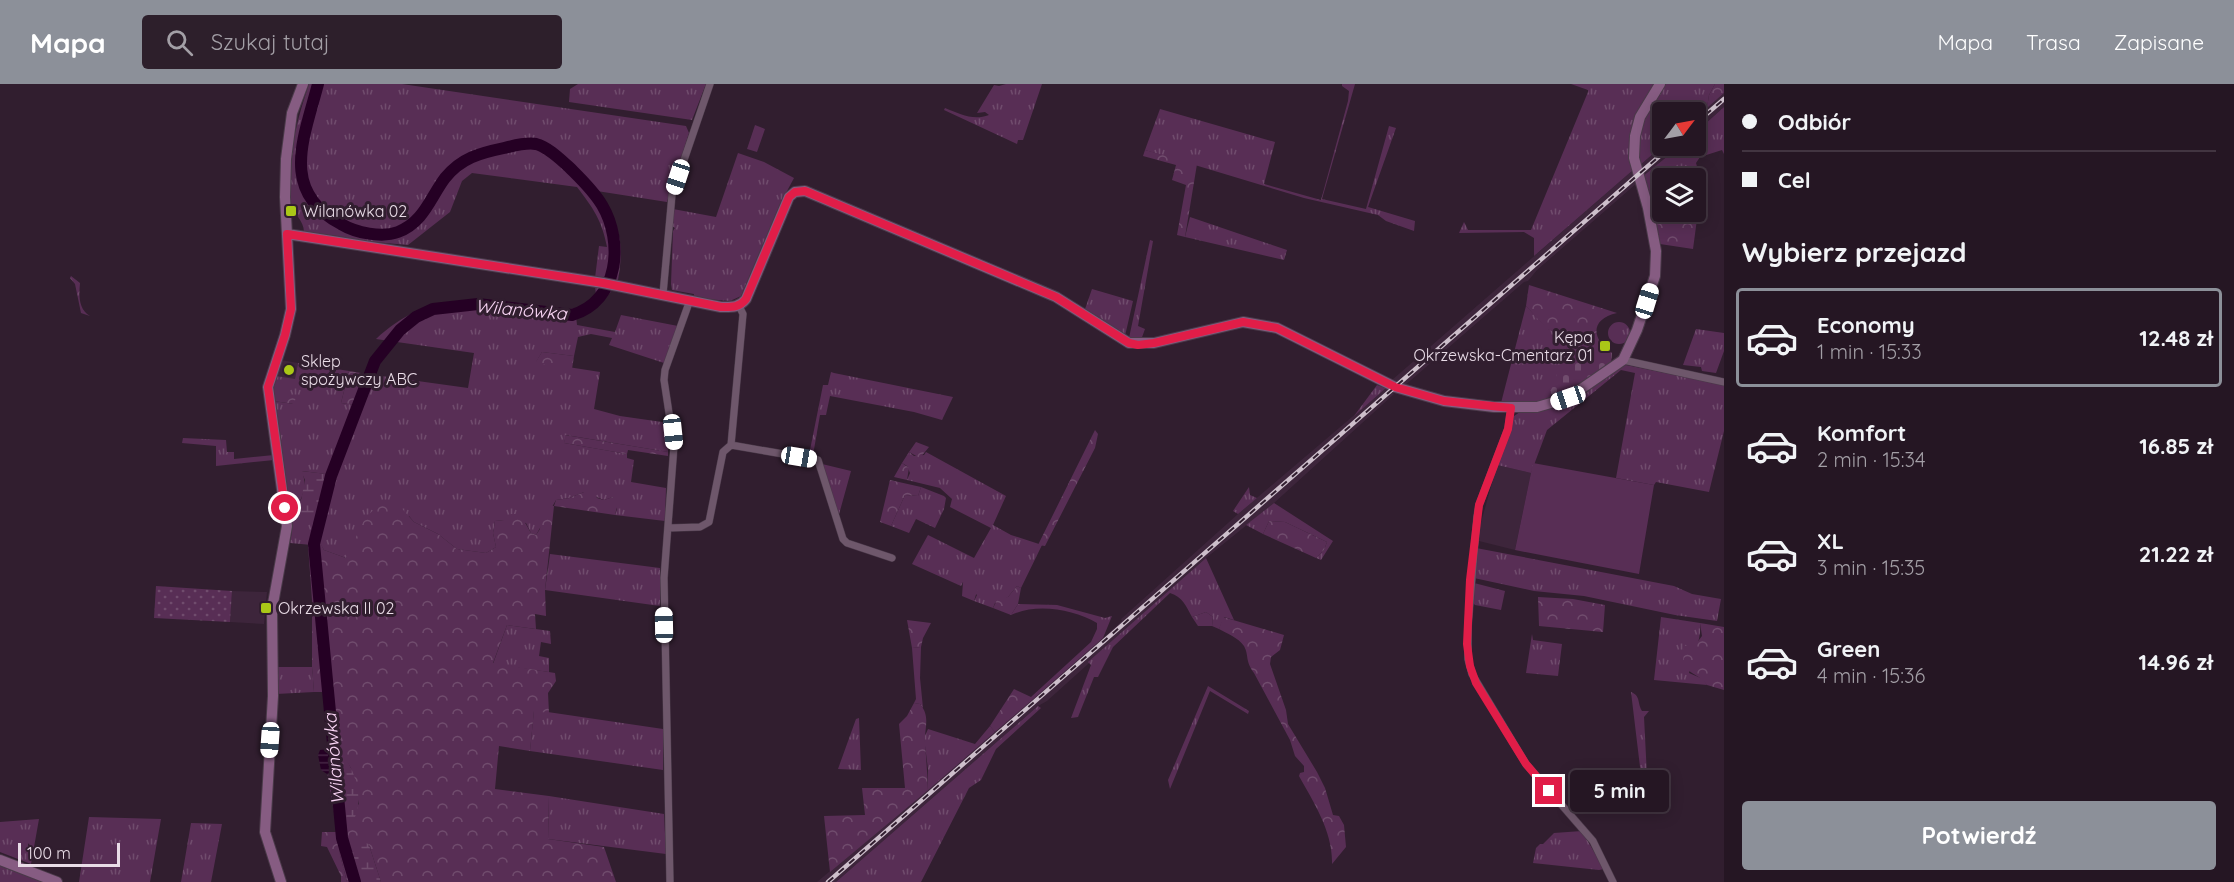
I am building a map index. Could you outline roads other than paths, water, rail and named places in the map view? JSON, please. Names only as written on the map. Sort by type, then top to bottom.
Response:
[{"type":"street","points":[[281,882],[265,832],[273,696],[272,609],[287,526],[268,387],[291,309],[286,159],[292,113],[303,84]]},
{"type":"street","points":[[663,294],[672,195],[710,84]]},
{"type":"street","points":[[287,234],[608,284],[721,307],[739,306],[746,299],[787,200],[793,193],[801,190],[1056,297],[1129,343],[1145,345],[1243,322],[1277,328],[1395,387],[1444,401],[1511,408],[1537,407],[1568,398],[1623,360],[1637,330],[1655,276],[1656,251],[1648,208],[1634,158],[1635,136],[1640,117],[1660,84]]},
{"type":"street","points":[[670,882],[664,556],[674,446],[664,373],[690,300]]},
{"type":"street","points":[[668,528],[700,528],[708,524],[723,452],[731,445],[743,314],[739,306]]},
{"type":"street","points":[[1623,360],[1724,381]]},
{"type":"street","points":[[1511,408],[1508,429],[1479,505],[1477,517],[1468,626],[1470,666],[1476,683],[1526,764],[1593,841],[1613,882]]},
{"type":"street","points":[[731,445],[818,460],[843,539],[847,543],[892,558]]},
{"type":"street","points":[[0,860],[57,882]]},
{"type":"waterway","name":"Wilanówka","points":[[318,84],[303,143],[301,162],[303,179],[309,196],[322,211],[341,224],[369,234],[384,235],[398,232],[407,228],[420,216],[445,178],[464,161],[487,152],[520,144],[532,144],[554,154],[595,194],[609,220],[615,252],[608,284],[600,297],[588,308],[572,315],[478,304],[433,309],[416,317],[400,330],[375,361],[331,476],[314,544],[342,838],[355,882]]},
{"type":"railway","points":[[1706,115],[1724,99]]},
{"type":"railway","points":[[828,882],[1660,156]]},
{"type":"place","name":"Wilanówka 02","points":[[291,211]]},
{"type":"place","name":"Kępa Okrzewska-Cmentarz 01","points":[[1605,346]]},
{"type":"place","name":"Sklep spożywczy ABC","points":[[289,370]]},
{"type":"place","name":"Okrzewska II 02","points":[[266,608]]}]
